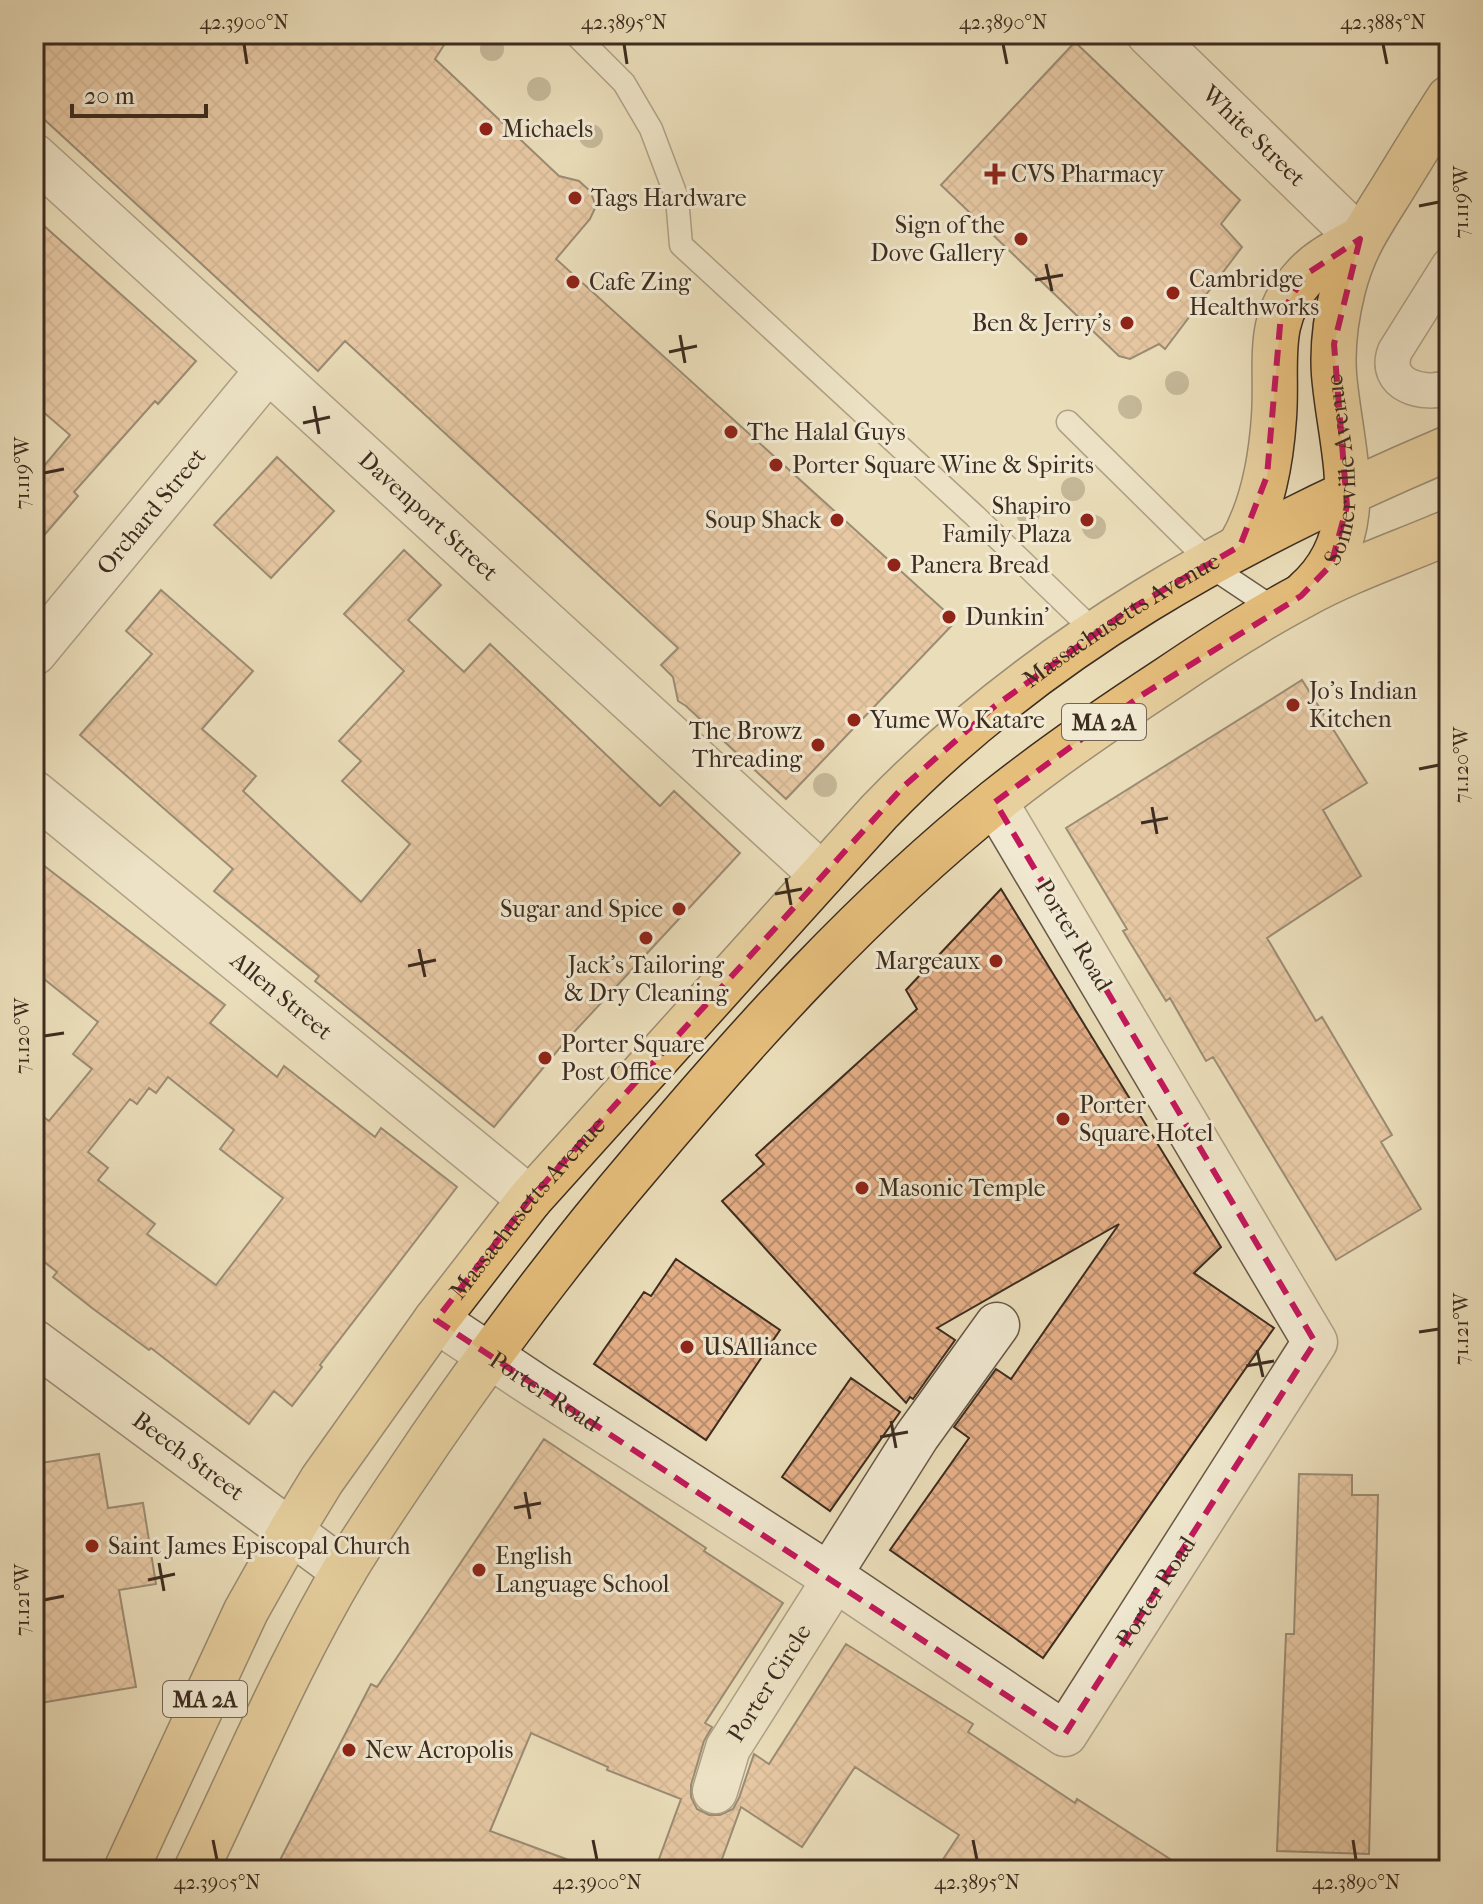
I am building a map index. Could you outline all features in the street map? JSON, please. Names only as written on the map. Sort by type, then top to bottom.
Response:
[{"type":"main road","name":"Somerville Avenue","points":[[1289,603],[1323,575],[1337,555],[1345,532],[1347,493],[1334,344],[1342,290],[1360,239],[1449,98]]},
{"type":"main road","name":"Somerville Avenue","points":[[1225,554],[1259,506],[1267,476],[1274,416],[1273,350],[1281,314],[1305,275],[1321,261],[1360,239]]},
{"type":"main road","name":"Massachusetts Avenue","points":[[126,1870],[246,1611],[322,1480],[436,1320],[530,1199],[879,812],[931,760],[995,706],[1095,632],[1163,588],[1347,493],[1449,448]]},
{"type":"main road","name":"MA 2A","points":[[196,1870],[304,1647],[344,1571],[375,1521],[489,1355],[599,1212],[732,1057],[867,916],[995,802],[1142,695],[1289,603],[1352,571],[1449,532]]},
{"type":"street","name":"White Street","points":[[1149,34],[1360,239]]},
{"type":"street","name":"Davenport Street","points":[[34,157],[822,875]]},
{"type":"street","points":[[1449,265],[1395,351],[1392,362],[1399,380],[1412,388],[1427,391],[1449,387]]},
{"type":"street","name":"Orchard Street","points":[[34,653],[268,370]]},
{"type":"street","name":"Allen Street","points":[[34,793],[530,1199]]},
{"type":"street","name":"Porter Road","points":[[436,1320],[832,1577],[1065,1734],[1315,1342],[995,802]]},
{"type":"street","name":"Porter Circle","points":[[715,1791],[728,1748],[917,1436],[997,1325]]},
{"type":"street","name":"Beech Street","points":[[34,1342],[344,1571]]},
{"type":"lane","points":[[575,34],[624,83],[651,129],[677,198],[681,245],[975,516],[1095,632]]},
{"type":"lane","points":[[1068,422],[1225,554],[1235,584],[1289,603]]},
{"type":"highlighted area","points":[[1360,239],[1334,344],[1347,506],[1331,565],[1301,596],[1142,695],[995,802],[1315,1342],[1065,1734],[436,1320],[530,1199],[903,787],[995,706],[1130,609],[1240,546],[1267,476],[1281,314],[1305,275]]},
{"type":"building","points":[[34,34],[451,34],[435,59],[559,176],[579,181],[590,191],[596,206],[590,219],[556,259],[956,621],[786,799],[678,701],[673,677],[661,665],[678,648],[345,341],[318,371],[34,110]]},
{"type":"building","points":[[1075,42],[1240,200],[1221,224],[1242,247],[1165,349],[1159,344],[1130,359],[1119,356],[941,185]]},
{"type":"building","points":[[34,217],[196,361],[158,404],[155,401],[74,492],[78,496],[34,547],[34,457],[44,466],[70,435],[34,404]]},
{"type":"building","points":[[277,457],[334,511],[271,578],[214,525]]},
{"type":"building","points":[[404,550],[441,585],[408,620],[464,672],[490,644],[660,806],[674,791],[740,853],[563,1044],[494,1127],[315,981],[319,976],[214,891],[233,869],[80,735],[152,654],[126,631],[161,590],[253,671],[202,729],[256,776],[243,791],[361,902],[410,844],[342,781],[361,761],[339,741],[404,671],[344,614]]},
{"type":"building","points":[[1302,680],[1367,783],[1323,810],[1361,876],[1267,938],[1316,1021],[1322,1017],[1392,1135],[1381,1142],[1421,1209],[1336,1260],[1213,1057],[1206,1061],[1170,998],[1166,1001],[1066,828]]},
{"type":"building","points":[[34,858],[225,1005],[210,1023],[277,1077],[284,1066],[375,1137],[381,1128],[457,1187],[292,1406],[274,1391],[249,1424],[151,1348],[149,1350],[92,1308],[53,1277],[57,1272],[34,1254],[34,1110],[49,1121],[92,1069],[73,1054],[98,1022],[34,971]],"holes":[[[168,1077],[234,1130],[220,1149],[283,1198],[216,1285],[147,1234],[155,1224],[98,1180],[108,1168],[88,1152],[130,1099],[137,1104],[149,1088],[156,1093]]]},
{"type":"building","points":[[1001,889],[1221,1247],[1194,1273],[1274,1328],[1043,1658],[890,1550],[969,1438],[954,1427],[996,1369],[1011,1379],[1119,1224],[937,1328],[955,1340],[913,1399],[910,1397],[906,1403],[722,1201],[764,1164],[756,1155],[917,1009],[906,990]]},
{"type":"building","name":"USAlliance","points":[[676,1259],[780,1330],[706,1440],[594,1364],[644,1292],[651,1296]]},
{"type":"building","points":[[851,1378],[900,1412],[830,1511],[782,1477]]},
{"type":"building","points":[[544,1439],[783,1603],[705,1723],[712,1727],[704,1741],[691,1785],[691,1797],[697,1809],[709,1815],[720,1815],[733,1809],[754,1754],[769,1764],[846,1644],[973,1724],[968,1732],[1075,1803],[1077,1799],[1187,1870],[936,1870],[959,1835],[855,1767],[802,1847],[741,1807],[718,1870],[655,1870],[681,1799],[607,1770],[608,1767],[531,1733],[490,1831],[585,1866],[584,1870],[303,1870],[280,1860],[371,1684],[377,1687]]},
{"type":"building","name":"Saint James Episcopal Church","points":[[99,1454],[108,1508],[143,1503],[156,1584],[119,1590],[136,1687],[34,1704],[34,1464]]},
{"type":"building","points":[[1299,1474],[1352,1475],[1352,1495],[1378,1495],[1369,1854],[1277,1851],[1286,1634],[1294,1634]]},
{"type":"railway","points":[[1449,1863],[1449,1870]]},
{"type":"place","name":"Michaels","points":[[486,129]]},
{"type":"place","name":"CVS Pharmacy","points":[[995,174]]},
{"type":"place","name":"Tags Hardware","points":[[575,198]]},
{"type":"place","name":"Sign of the Dove Gallery","points":[[1021,239]]},
{"type":"place","name":"Cafe Zing","points":[[573,282]]},
{"type":"place","name":"Cambridge Healthworks","points":[[1173,293]]},
{"type":"place","name":"Ben & Jerry's","points":[[1127,323]]},
{"type":"place","name":"The Halal Guys","points":[[731,432]]},
{"type":"place","name":"Porter Square Wine & Spirits","points":[[776,465]]},
{"type":"place","name":"Soup Shack","points":[[837,520]]},
{"type":"place","name":"Shapiro Family Plaza","points":[[1087,520]]},
{"type":"place","name":"Panera Bread","points":[[894,565]]},
{"type":"place","name":"Dunkin'","points":[[949,617]]},
{"type":"place","name":"Jo's Indian Kitchen","points":[[1293,705]]},
{"type":"place","name":"Yume Wo Katare","points":[[854,720]]},
{"type":"place","name":"The Browz Threading","points":[[818,745]]},
{"type":"place","name":"Sugar and Spice","points":[[679,909]]},
{"type":"place","name":"Jack's Tailoring & Dry Cleaning","points":[[646,938]]},
{"type":"place","name":"Margeaux","points":[[996,961]]},
{"type":"place","name":"Porter Square Post Office","points":[[545,1058]]},
{"type":"place","name":"Porter Square Hotel","points":[[1063,1119]]},
{"type":"place","name":"Masonic Temple","points":[[862,1188]]},
{"type":"place","name":"USAlliance","points":[[687,1347]]},
{"type":"place","name":"Saint James Episcopal Church","points":[[92,1546]]},
{"type":"place","name":"English Language School","points":[[479,1570]]},
{"type":"place","name":"New Acropolis","points":[[349,1750]]}]
